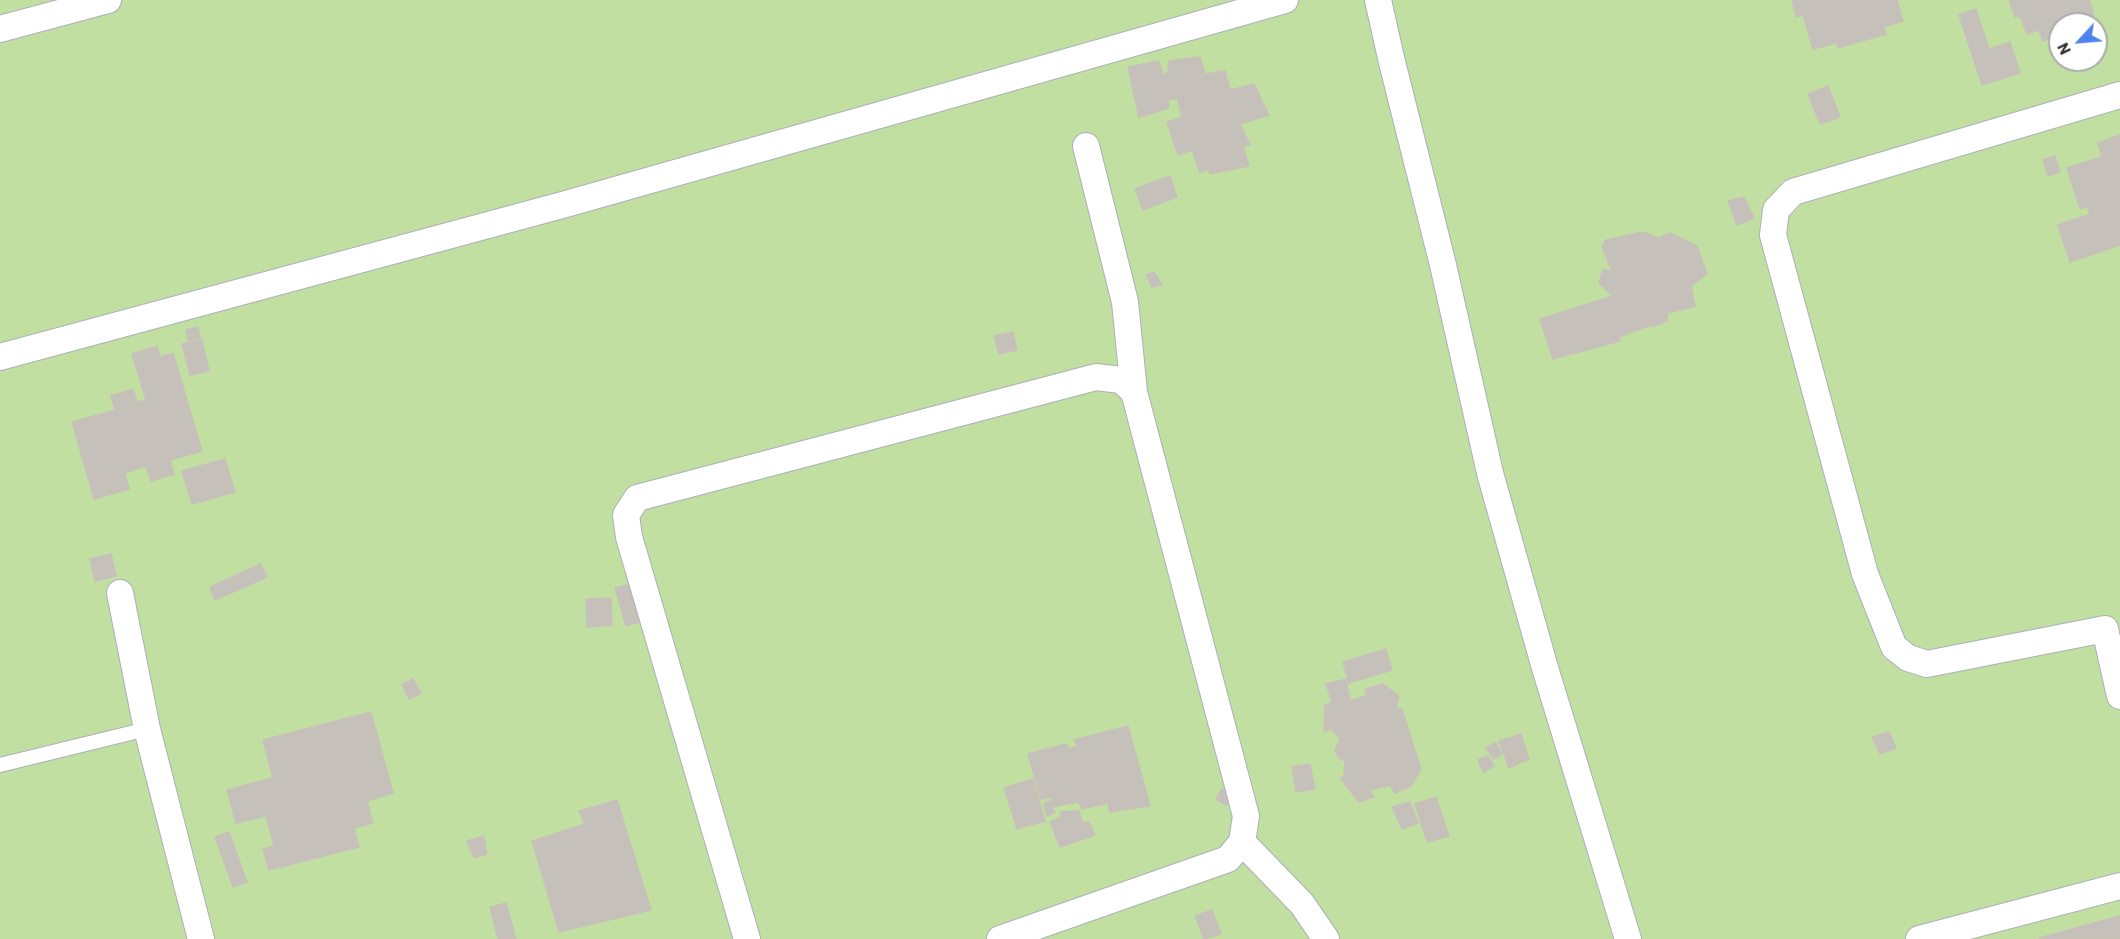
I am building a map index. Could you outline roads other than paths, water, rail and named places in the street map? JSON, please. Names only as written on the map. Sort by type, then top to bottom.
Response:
[{"type":"street","points":[[0,29],[108,0]]},
{"type":"street","points":[[0,357],[577,201],[1286,0]]},
{"type":"street","points":[[1378,0],[1390,58],[1443,265],[1490,472],[1549,679],[1628,939]]},
{"type":"street","points":[[2120,95],[1793,192],[1776,210],[1773,235],[1865,574],[1894,647],[1908,658],[1927,664],[2112,626],[2120,696]]},
{"type":"street","points":[[1000,939],[1228,859],[1242,842],[1246,816],[1134,392],[1125,302],[1086,146]]},
{"type":"street","points":[[747,939],[629,537],[626,514],[637,498],[1096,377],[1121,380],[1134,392]]},
{"type":"street","points":[[120,593],[147,729],[201,939]]},
{"type":"street","points":[[1242,842],[1302,904],[1326,939]]},
{"type":"street","points":[[1919,939],[2120,886]]},
{"type":"lane","points":[[0,765],[147,729]]}]
